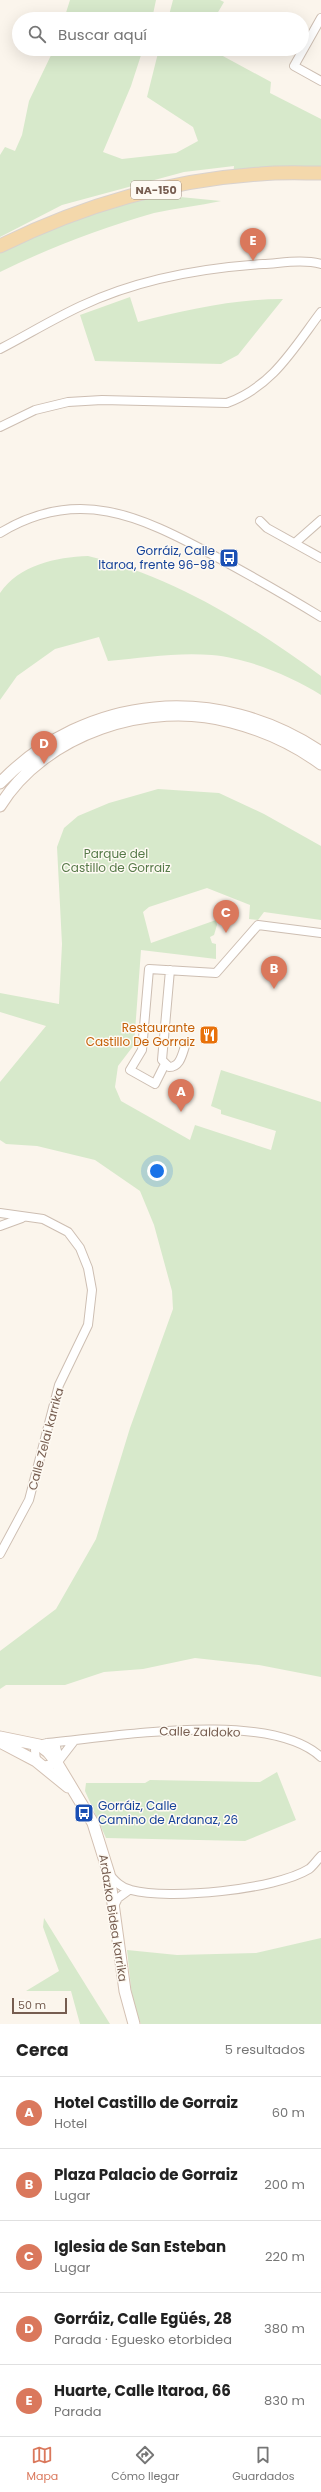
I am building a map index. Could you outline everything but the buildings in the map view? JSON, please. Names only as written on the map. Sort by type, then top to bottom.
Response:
[{"type":"main road","name":"NA-150","points":[[0,246],[36,228],[106,203],[180,184],[260,174],[321,173]]},
{"type":"street","points":[[309,39],[321,18]]},
{"type":"street","points":[[300,56],[294,66],[321,81]]},
{"type":"street","points":[[0,349],[81,306],[122,291],[178,275],[244,265],[300,262],[321,264]]},
{"type":"street","points":[[0,427],[35,410],[68,402],[102,400],[227,403],[245,396],[272,375],[321,312]]},
{"type":"street","points":[[0,533],[34,516],[57,511],[104,510],[126,515],[154,524],[209,553],[321,617]]},
{"type":"street","points":[[296,542],[321,520]]},
{"type":"street","points":[[260,521],[267,528],[296,542],[321,558]]},
{"type":"street","points":[[0,782],[55,739],[98,720],[154,706],[208,708],[248,717],[283,731],[321,752]]},
{"type":"street","points":[[0,806],[18,780],[31,767],[60,748],[90,732],[138,719],[188,716],[230,722],[283,742],[321,764]]},
{"type":"street","points":[[165,1064],[155,1084],[130,1070],[142,1050],[149,969],[216,973],[258,924],[321,933]]},
{"type":"street","points":[[170,970],[162,1060],[169,1067],[178,1065],[185,1046]]},
{"type":"street","name":"Calle Zelai karrika","points":[[0,1213],[43,1219],[68,1232],[80,1248],[88,1268],[92,1290],[88,1325],[59,1385],[29,1500],[0,1554]]},
{"type":"street","points":[[0,1226],[12,1220],[28,1217]]},
{"type":"street","name":"Calle Zaldoko","points":[[43,1744],[150,1731],[231,1731],[284,1736],[305,1744],[321,1757]]},
{"type":"street","points":[[0,1736],[43,1744]]},
{"type":"street","points":[[43,1744],[35,1750],[39,1763],[58,1761],[74,1741]]},
{"type":"street","name":"Ardazko Bidea karrika","points":[[0,1742],[39,1763],[76,1794]]},
{"type":"street","name":"Ardazko Bidea karrika","points":[[43,1744],[58,1761],[93,1823],[108,1874],[114,1908],[124,1992],[134,2024]]},
{"type":"street","points":[[108,1874],[118,1884],[129,1890],[177,1894],[251,1886],[290,1877],[309,1869],[321,1856]]},
{"type":"street","points":[[114,1908],[118,1898],[129,1890]]},
{"type":"green space","points":[[70,0],[156,0],[153,12],[66,12]]},
{"type":"green space","points":[[173,0],[220,0],[224,2],[218,12],[170,12]]},
{"type":"green space","points":[[51,56],[141,56],[131,86],[103,152],[122,159],[176,153],[198,141],[193,127],[147,97],[157,56],[223,56],[271,82],[270,93],[321,119],[321,177],[233,177],[234,166],[184,172],[62,205],[0,237],[0,155],[5,147],[15,151],[22,135],[29,101]]},
{"type":"green space","points":[[161,193],[174,193],[180,197],[221,201],[154,213],[114,225],[56,247],[0,272],[0,252],[55,226]]},
{"type":"green space","points":[[130,297],[138,322],[192,309],[228,303],[265,299],[283,299],[238,355],[221,364],[95,361],[80,315]]},
{"type":"green space","points":[[88,556],[150,576],[210,604],[239,621],[295,657],[321,676],[321,695],[296,681],[268,669],[226,657],[186,654],[108,661],[99,637],[55,649],[17,676],[0,700],[0,593],[8,583],[17,576],[39,564],[63,558]]},
{"type":"green space","name":"Parque del Castillo de Gorraiz","points":[[158,789],[219,793],[264,814],[321,846],[321,920],[264,912],[258,920],[249,919],[250,905],[207,888],[149,907],[143,912],[151,943],[216,920],[217,925],[214,935],[210,937],[212,943],[216,944],[216,959],[141,950],[134,1045],[118,1066],[115,1087],[121,1101],[190,1140],[195,1125],[271,1150],[276,1131],[221,1114],[221,1110],[211,1106],[221,1070],[321,1102],[321,1677],[259,1665],[195,1658],[143,1669],[104,1672],[65,1685],[6,1685],[0,1689],[0,1651],[56,1609],[96,1539],[130,1428],[173,1309],[172,1291],[154,1225],[140,1191],[95,1160],[37,1146],[6,1144],[0,1140],[0,1082],[46,1026],[0,1012],[0,993],[59,1004],[62,944],[57,847],[64,828],[78,816],[109,803]]},
{"type":"green space","points":[[277,1772],[296,1820],[245,1841],[106,1838],[85,1791],[86,1783],[145,1783],[150,1780],[260,1782]]},
{"type":"green space","points":[[44,1918],[110,2024],[80,2024],[71,1991],[26,1991],[59,1971],[43,1927]]},
{"type":"green space","points":[[321,1938],[321,2024],[141,2024],[133,2006],[127,1950],[177,1955],[256,1953]]},
{"type":"place","name":"Huarte, Calle Itaroa, 66","points":[[253,261]]},
{"type":"place","name":"Gorráiz, Calle Itaroa, frente 96-98","points":[[229,558]]},
{"type":"place","name":"Gorráiz, Calle Egüés, 28","points":[[44,764]]},
{"type":"place","name":"Iglesia de San Esteban","points":[[226,933]]},
{"type":"place","name":"Plaza Palacio de Gorraiz","points":[[274,989]]},
{"type":"place","name":"Restaurante Castillo De Gorraiz","points":[[209,1035]]},
{"type":"place","name":"Hotel Castillo de Gorraiz","points":[[181,1112]]},
{"type":"place","name":"Gorráiz, Calle Camino de Ardanaz, 26","points":[[84,1813]]}]
